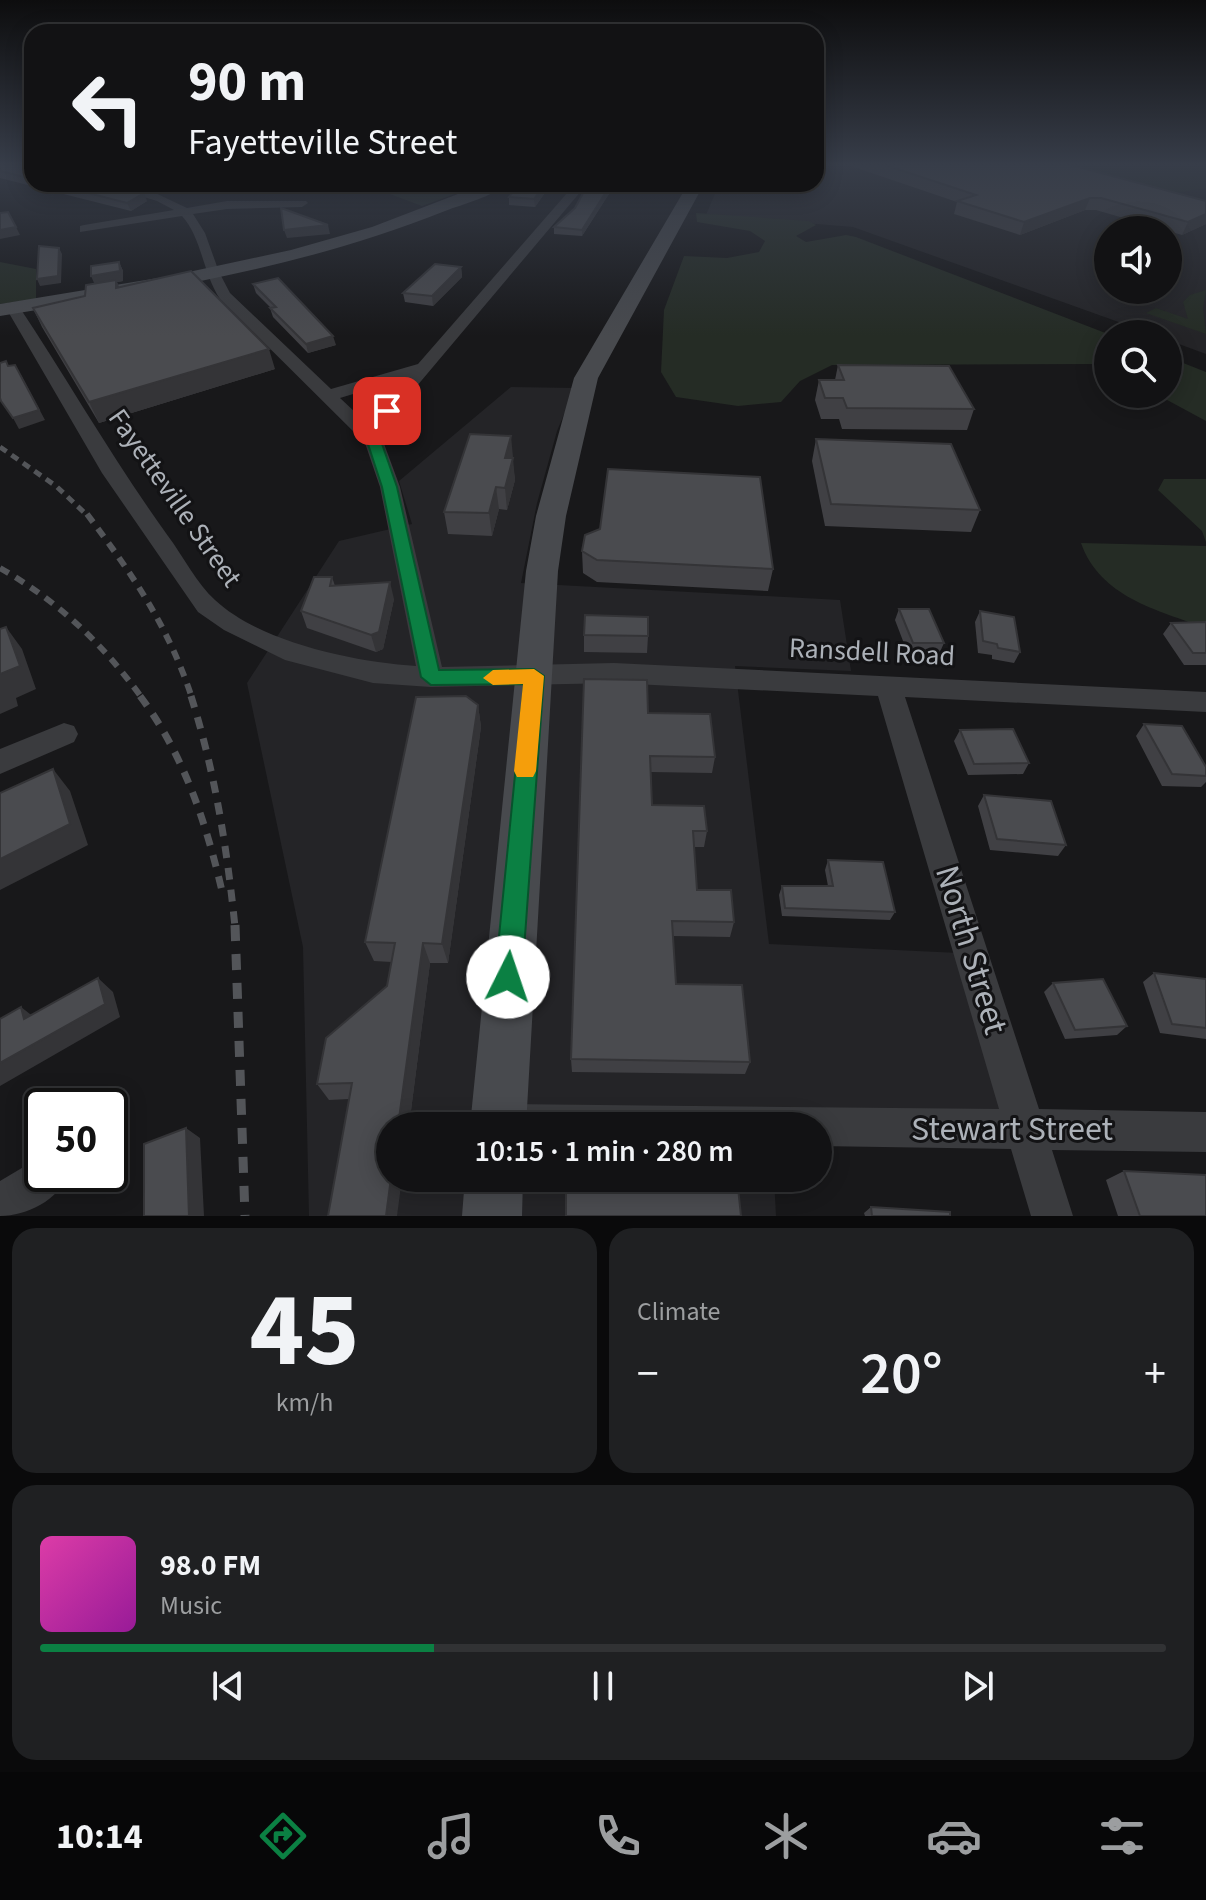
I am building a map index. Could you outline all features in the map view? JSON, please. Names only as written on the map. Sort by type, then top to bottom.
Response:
[{"type":"main road","points":[[6,309],[209,274],[340,242],[395,222]]},
{"type":"main road","points":[[499,1112],[541,579],[551,516],[586,378],[675,222]]},
{"type":"main road","points":[[492,1216],[494,1192]]},
{"type":"street","points":[[84,229],[125,222]]},
{"type":"street","points":[[192,222],[199,233],[209,274],[225,296],[374,441],[390,487],[431,677]]},
{"type":"street","points":[[374,441],[387,411],[549,222]]},
{"type":"street","name":"Fayetteville Street","points":[[6,309],[112,473],[206,606],[233,624],[294,653],[373,673],[431,677],[534,676]]},
{"type":"street","points":[[327,396],[423,368]]},
{"type":"street","name":"Ransdell Road","points":[[534,676],[614,673],[888,684],[1206,702]]},
{"type":"street","name":"North Street","points":[[888,684],[1052,1216]]},
{"type":"street","points":[[0,762],[64,734]]},
{"type":"street","name":"Stewart Street","points":[[832,1126],[1206,1132]]},
{"type":"street","points":[[0,1205],[24,1190]]},
{"type":"shaded area","points":[[697,222],[809,222],[816,225],[796,236],[806,242],[846,235],[856,237],[1094,329],[1094,364],[832,365],[800,381],[781,402],[738,406],[676,397],[661,372],[664,310],[684,256],[727,258],[759,252],[765,241],[750,231]]},
{"type":"shaded area","points":[[789,222],[1094,222],[1094,304],[1182,304],[1182,222],[1206,222],[1206,354],[1182,345],[1182,320],[1113,320],[853,227]]},
{"type":"shaded area","points":[[0,262],[36,269],[36,299],[0,304]]},
{"type":"shaded area","points":[[1206,290],[1203,308],[1206,334],[1182,326],[1182,320],[1166,320],[1146,313],[1156,308],[1188,319],[1183,302],[1190,295]]},
{"type":"shaded area","points":[[1182,363],[1206,372],[1206,421],[1182,408]]},
{"type":"shaded area","points":[[511,387],[575,388],[557,431],[537,503],[521,583],[840,600],[851,671],[735,666],[769,944],[959,953],[1002,1118],[832,1124],[832,1112],[376,1112],[376,1192],[775,1192],[776,1216],[309,1216],[303,947],[247,683],[339,541],[412,524],[399,481]]},
{"type":"shaded area","points":[[1164,479],[1206,479],[1206,542],[1202,531],[1158,490]]},
{"type":"shaded area","points":[[1081,543],[1206,546],[1206,628],[1150,607],[1116,589],[1102,577]]},
{"type":"building","points":[[0,222],[13,222],[16,227],[0,230]]},
{"type":"building","points":[[283,222],[319,222],[328,225],[284,230]]},
{"type":"building","points":[[560,222],[587,222],[582,230],[554,227]]},
{"type":"building","points":[[39,246],[59,248],[58,276],[37,279]]},
{"type":"building","points":[[119,262],[120,271],[91,276],[91,266]]},
{"type":"building","points":[[435,264],[461,267],[432,296],[403,293]]},
{"type":"building","points":[[191,271],[269,349],[89,402],[33,308],[85,296],[86,285],[116,280],[116,288]]},
{"type":"building","points":[[278,278],[333,336],[306,344],[270,308],[276,307],[253,284]]},
{"type":"building","points":[[6,361],[8,366],[15,365],[39,410],[13,418],[1,401],[0,363]]},
{"type":"building","points":[[838,365],[949,366],[974,409],[847,408],[843,398],[825,398],[819,380],[844,380]]},
{"type":"building","points":[[470,434],[511,436],[505,458],[513,458],[505,488],[496,487],[489,513],[444,512]]},
{"type":"building","points":[[816,439],[951,444],[980,510],[831,504]]},
{"type":"building","points":[[608,469],[760,477],[773,569],[597,560],[582,551],[585,535],[600,529]]},
{"type":"building","points":[[314,577],[332,577],[330,586],[390,582],[379,632],[371,635],[301,611]]},
{"type":"building","points":[[899,609],[929,609],[944,643],[913,643]]},
{"type":"building","points":[[980,611],[1014,617],[1020,652],[998,648],[997,644],[983,641]]},
{"type":"building","points":[[585,615],[648,617],[648,636],[584,635]]},
{"type":"building","points":[[1206,622],[1206,653],[1193,653],[1171,623]]},
{"type":"building","points":[[6,627],[20,666],[0,674],[0,629]]},
{"type":"building","points":[[584,679],[647,680],[648,713],[710,714],[715,757],[650,756],[652,805],[704,806],[707,831],[693,831],[697,890],[731,890],[734,922],[672,921],[676,984],[742,985],[750,1062],[571,1059]]},
{"type":"building","points":[[466,696],[478,705],[442,944],[423,943],[400,1112],[376,1112],[376,1192],[389,1192],[386,1216],[328,1216],[352,1083],[317,1084],[326,1038],[387,986],[395,943],[365,942],[416,697]]},
{"type":"building","points":[[1144,724],[1182,726],[1206,767],[1206,776],[1172,774]]},
{"type":"building","points":[[1013,729],[1029,763],[974,764],[960,730]]},
{"type":"building","points":[[53,769],[70,824],[0,859],[0,793]]},
{"type":"building","points":[[984,795],[1051,801],[1066,845],[997,839]]},
{"type":"building","points":[[828,860],[883,862],[895,912],[785,908],[782,886],[833,886]]},
{"type":"building","points":[[1154,973],[1206,979],[1206,1028],[1172,1024]]},
{"type":"building","points":[[98,978],[105,1004],[0,1063],[0,1019],[21,1007],[24,1019]]},
{"type":"building","points":[[1103,979],[1127,1026],[1075,1030],[1053,983]]},
{"type":"building","points":[[186,1128],[189,1216],[144,1216],[144,1144]]},
{"type":"building","points":[[1124,1171],[1206,1175],[1206,1216],[1140,1216]]},
{"type":"building","points":[[566,1192],[738,1192],[741,1216],[566,1216]]},
{"type":"building","points":[[871,1207],[950,1212],[950,1216],[872,1216]]},
{"type":"railway","points":[[0,447],[56,486],[88,516]]},
{"type":"railway","points":[[87,514],[147,601],[172,647],[192,698]]},
{"type":"railway","points":[[0,568],[78,625],[111,659],[142,698]]},
{"type":"railway","points":[[140,696],[181,765],[208,839],[222,891]]},
{"type":"railway","points":[[191,696],[219,810],[235,927]]},
{"type":"railway","points":[[235,925],[245,1216]]},
{"type":"slow traffic","points":[[493,678],[534,676],[525,771]]},
{"type":"route","points":[[387,411],[374,441],[390,487],[431,677],[534,676],[508,977]]}]
